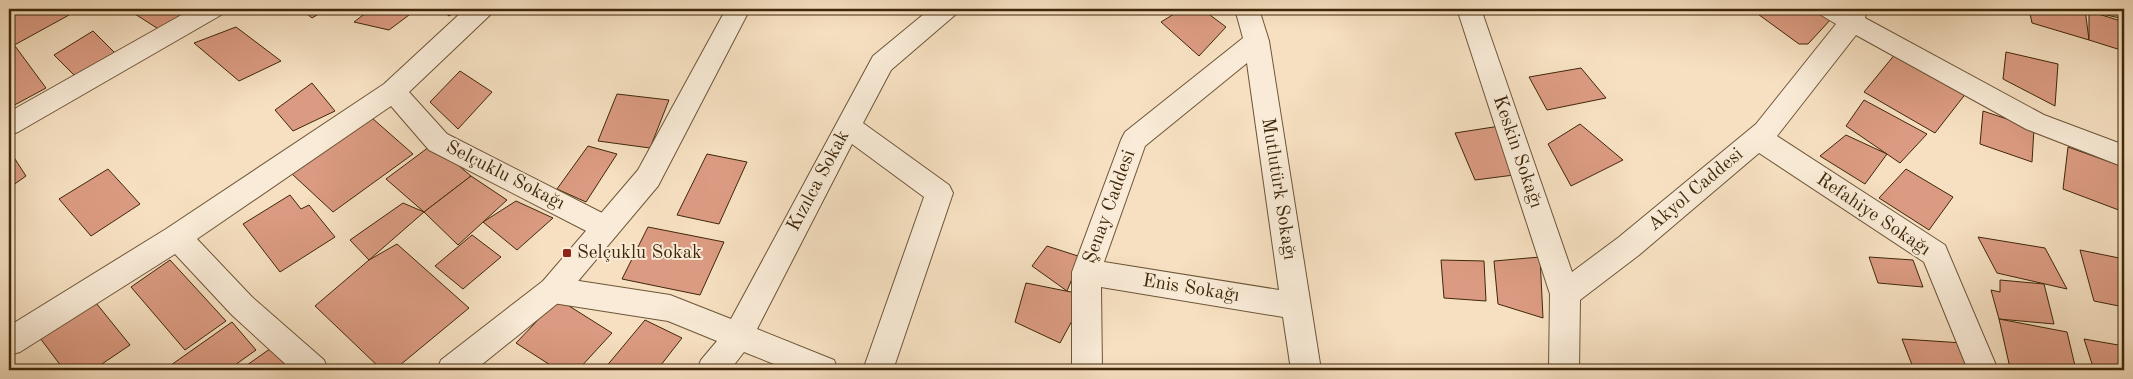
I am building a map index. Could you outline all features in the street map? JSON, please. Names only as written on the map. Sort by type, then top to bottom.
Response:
[{"type":"street","points":[[9,125],[212,9]]},
{"type":"street","points":[[9,342],[176,238],[393,91],[481,9]]},
{"type":"street","points":[[452,370],[553,290],[648,178],[738,9]]},
{"type":"street","name":"Kızılca Sokak","points":[[712,370],[738,336],[882,63],[946,9]]},
{"type":"street","name":"Mutlutürk Sokağı","points":[[1247,9],[1256,41],[1306,370]]},
{"type":"street","name":"Keskin Sokağı","points":[[1469,9],[1565,294]]},
{"type":"street","points":[[1846,13],[2035,122],[2124,156]]},
{"type":"street","name":"Akyol Caddesi","points":[[1565,294],[1629,246],[1765,132],[1846,13]]},
{"type":"street","name":"Şenay Caddesi","points":[[1087,370],[1086,272],[1134,140],[1256,41]]},
{"type":"street","name":"Selçuklu Sokağı","points":[[393,91],[438,142],[606,228]]},
{"type":"street","points":[[848,126],[939,193],[878,370]]},
{"type":"street","name":"Refahiye Sokağı","points":[[1758,138],[1935,254],[1983,370]]},
{"type":"street","points":[[176,238],[186,246],[242,306],[313,370]]},
{"type":"street","name":"Enis Sokağı","points":[[1086,272],[1296,306]]},
{"type":"street","points":[[553,290],[670,308],[823,370]]},
{"type":"street","points":[[1564,370],[1565,294]]},
{"type":"building","points":[[9,9],[63,9],[69,15],[9,48]]},
{"type":"building","points":[[142,9],[191,9],[160,30],[135,14]]},
{"type":"building","points":[[301,9],[327,9],[312,18]]},
{"type":"building","points":[[371,9],[417,9],[389,30],[354,22]]},
{"type":"building","points":[[440,9],[459,9],[449,16]]},
{"type":"building","points":[[1182,9],[1202,9],[1226,27],[1199,56],[1161,22]]},
{"type":"building","points":[[1751,9],[1816,9],[1832,18],[1808,44],[1799,44]]},
{"type":"building","points":[[2029,9],[2085,9],[2089,40],[2032,23]]},
{"type":"building","points":[[2084,9],[2124,9],[2124,19],[2089,11]]},
{"type":"building","points":[[2089,11],[2124,22],[2124,51],[2089,40]]},
{"type":"building","points":[[236,27],[281,61],[239,81],[194,43]]},
{"type":"building","points":[[93,31],[117,55],[78,79],[54,55]]},
{"type":"building","points":[[15,46],[46,88],[9,108],[9,49]]},
{"type":"building","points":[[2006,52],[2058,64],[2055,106],[2003,79]]},
{"type":"building","points":[[1896,53],[1967,92],[1935,133],[1864,92]]},
{"type":"building","points":[[1581,68],[1606,98],[1547,110],[1529,77]]},
{"type":"building","points":[[460,71],[492,92],[458,129],[430,102]]},
{"type":"building","points":[[312,83],[335,111],[293,131],[275,110]]},
{"type":"building","points":[[617,94],[669,100],[650,148],[598,141]]},
{"type":"building","points":[[1864,100],[1927,134],[1900,163],[1846,126]]},
{"type":"building","points":[[1983,111],[2034,128],[2032,162],[1980,144]]},
{"type":"building","points":[[372,118],[413,154],[333,212],[292,174]]},
{"type":"building","points":[[1580,124],[1623,160],[1571,186],[1548,144]]},
{"type":"building","points":[[1500,126],[1514,175],[1475,180],[1455,133]]},
{"type":"building","points":[[1846,135],[1887,154],[1865,184],[1820,156]]},
{"type":"building","points":[[433,144],[471,176],[424,212],[386,179]]},
{"type":"building","points":[[588,146],[617,154],[586,202],[557,189]]},
{"type":"building","points":[[2068,147],[2124,167],[2124,212],[2063,189]]},
{"type":"building","points":[[707,154],[747,162],[719,224],[677,215]]},
{"type":"building","points":[[13,156],[26,176],[9,188],[9,158]]},
{"type":"building","points":[[108,169],[140,204],[91,236],[59,199]]},
{"type":"building","points":[[1906,169],[1953,197],[1929,230],[1879,198]]},
{"type":"building","points":[[471,176],[507,200],[458,245],[424,212]]},
{"type":"building","points":[[290,195],[301,209],[309,205],[335,237],[280,272],[243,224]]},
{"type":"building","points":[[516,201],[553,218],[517,250],[483,222]]},
{"type":"building","points":[[403,203],[424,212],[369,260],[350,240]]},
{"type":"building","points":[[648,227],[724,242],[700,295],[622,279]]},
{"type":"building","points":[[472,235],[501,257],[463,289],[435,266]]},
{"type":"building","points":[[1978,237],[2045,248],[2067,289],[1997,273]]},
{"type":"building","points":[[397,244],[469,308],[394,370],[382,370],[315,306],[369,260]]},
{"type":"building","points":[[1047,246],[1081,257],[1067,291],[1032,266]]},
{"type":"building","points":[[2080,250],[2124,259],[2124,307],[2094,301]]},
{"type":"building","points":[[1540,257],[1543,318],[1498,304],[1494,261]]},
{"type":"building","points":[[1869,257],[1913,260],[1923,287],[1878,283]]},
{"type":"building","points":[[170,260],[226,321],[185,350],[131,287]]},
{"type":"building","points":[[1441,260],[1484,261],[1486,301],[1444,298]]},
{"type":"building","points":[[2000,280],[2044,284],[2054,324],[1999,319],[1991,290],[2000,292]]},
{"type":"building","points":[[1026,283],[1086,295],[1060,343],[1015,322]]},
{"type":"building","points":[[92,298],[130,345],[93,370],[64,370],[37,334]]},
{"type":"building","points":[[558,299],[612,333],[578,370],[558,370],[516,343]]},
{"type":"building","points":[[1999,319],[2067,332],[2076,370],[2019,370],[2010,368]]},
{"type":"building","points":[[645,320],[682,338],[657,370],[609,370],[605,368]]},
{"type":"building","points":[[232,322],[256,350],[228,370],[164,370]]},
{"type":"building","points":[[1902,339],[1963,343],[1974,370],[1914,370]]},
{"type":"building","points":[[2084,339],[2124,346],[2124,370],[2094,370]]},
{"type":"building","points":[[274,346],[293,370],[240,370]]},
{"type":"place","name":"Selçuklu Sokak","points":[[567,253]]}]
